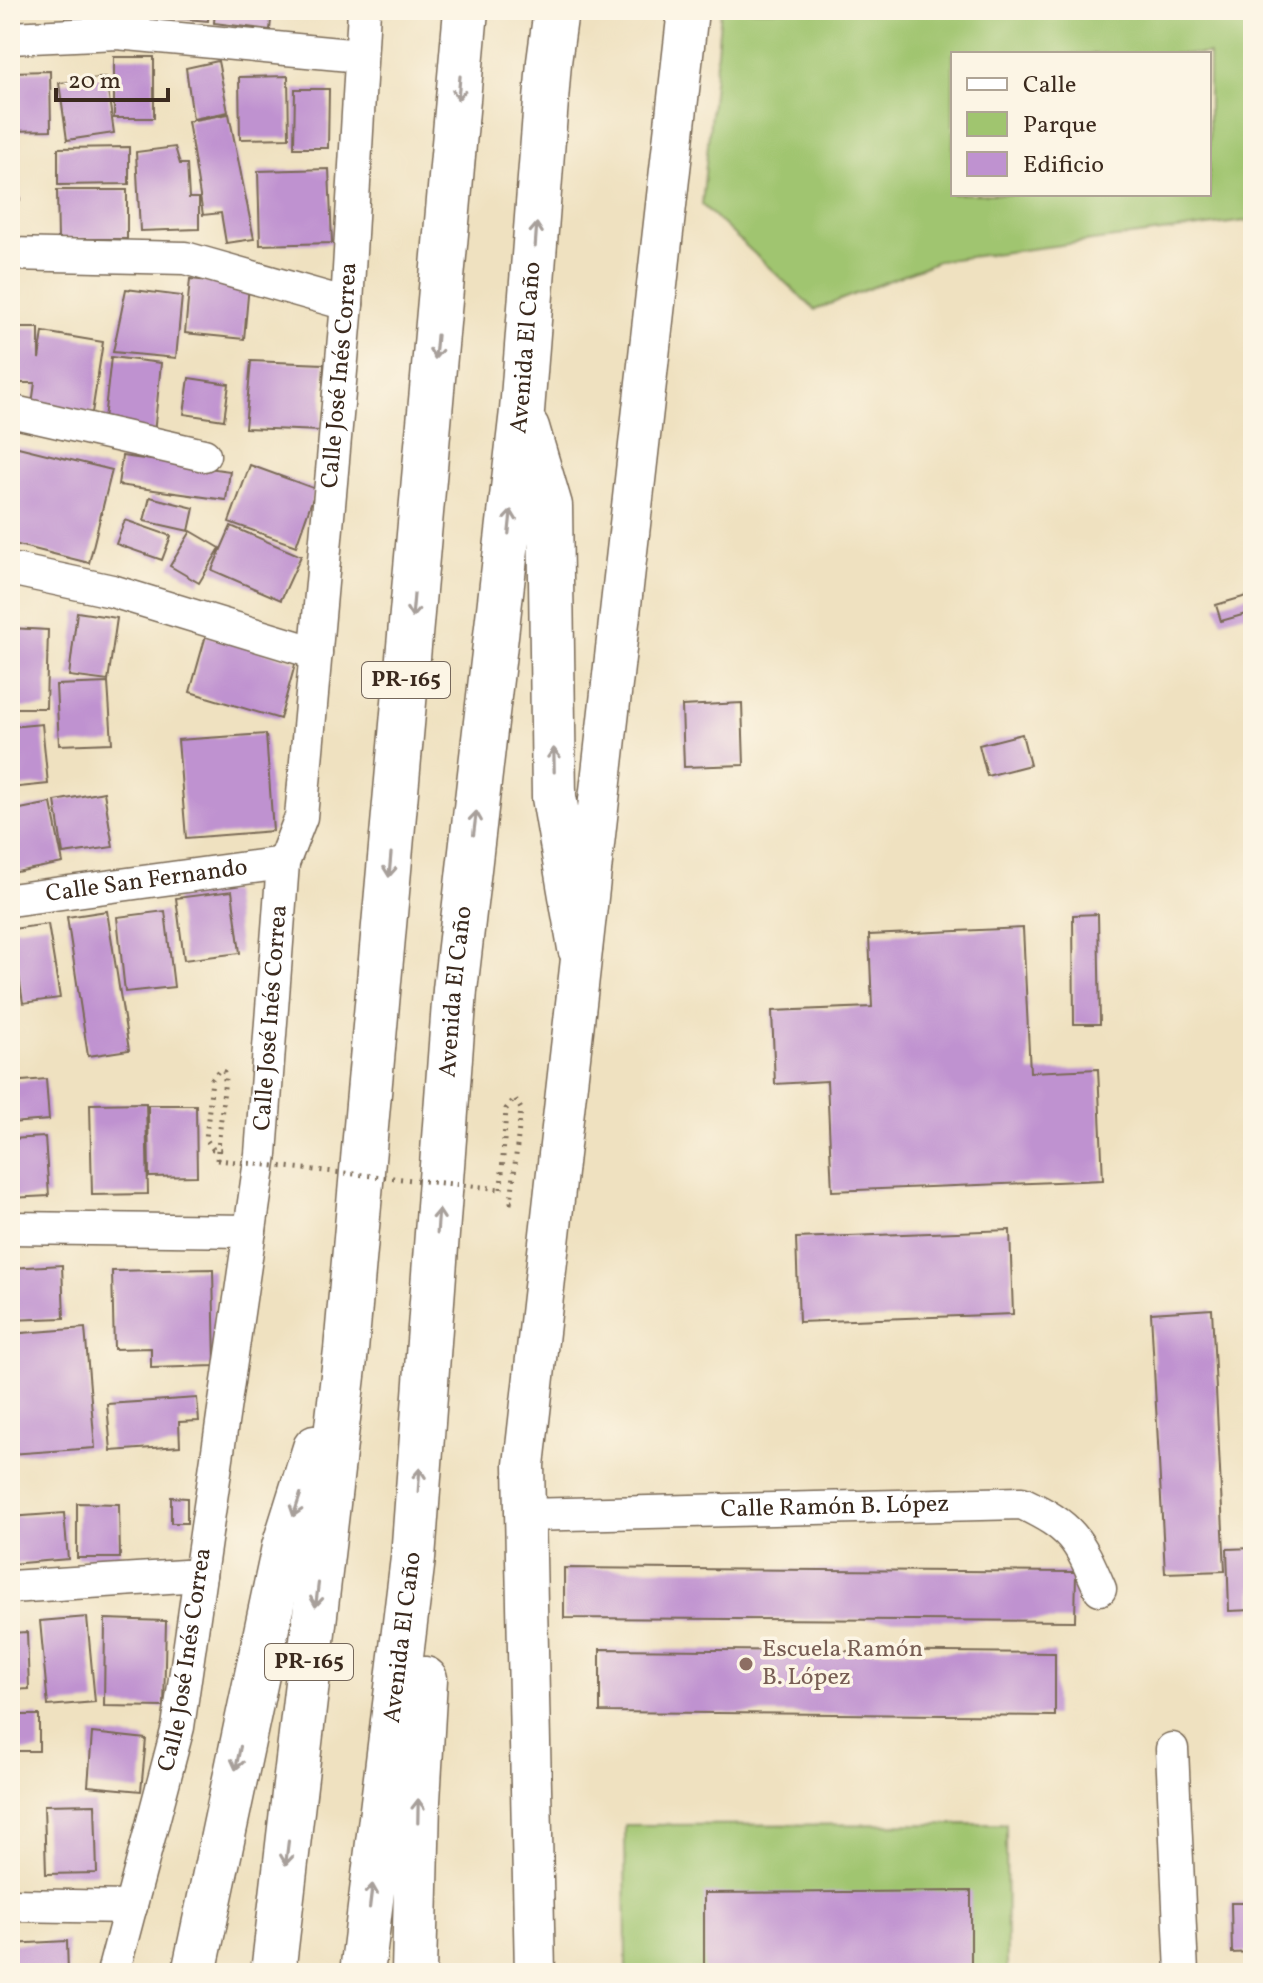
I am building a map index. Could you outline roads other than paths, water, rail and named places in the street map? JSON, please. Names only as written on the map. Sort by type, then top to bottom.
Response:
[{"type":"highway","name":"PR-165","points":[[273,1973],[346,1350],[466,10]]},
{"type":"highway","name":"Avenida El Caño","points":[[362,1973],[413,1558],[455,990],[522,411],[549,62],[556,10]]},
{"type":"highway","points":[[522,411],[550,506],[554,797],[580,948]]},
{"type":"highway","points":[[194,1973],[284,1547],[346,1350]]},
{"type":"highway","points":[[413,1558],[426,1668],[418,1801],[414,1973]]},
{"type":"street","name":"Calle José Inés Correa","points":[[113,1973],[178,1727],[261,1154],[283,863],[301,817],[316,653],[347,304],[364,10]]},
{"type":"street","points":[[535,1973],[524,1465],[688,10]]},
{"type":"street","points":[[10,38],[118,21],[360,56]]},
{"type":"street","points":[[10,254],[185,258],[347,304]]},
{"type":"street","points":[[10,411],[204,455]]},
{"type":"street","points":[[10,569],[112,591],[316,653]]},
{"type":"street","name":"Calle San Fernando","points":[[10,900],[283,863]]},
{"type":"street","points":[[10,1228],[250,1231]]},
{"type":"street","name":"Calle Ramón B. López","points":[[525,1515],[1022,1503],[1058,1520],[1081,1546],[1100,1589]]},
{"type":"street","points":[[10,1587],[200,1575]]},
{"type":"street","points":[[1172,1749],[1182,1973]]},
{"type":"street","points":[[10,1905],[131,1907]]},
{"type":"place","name":"Escuela Ramón B. López","points":[[746,1664]]}]
